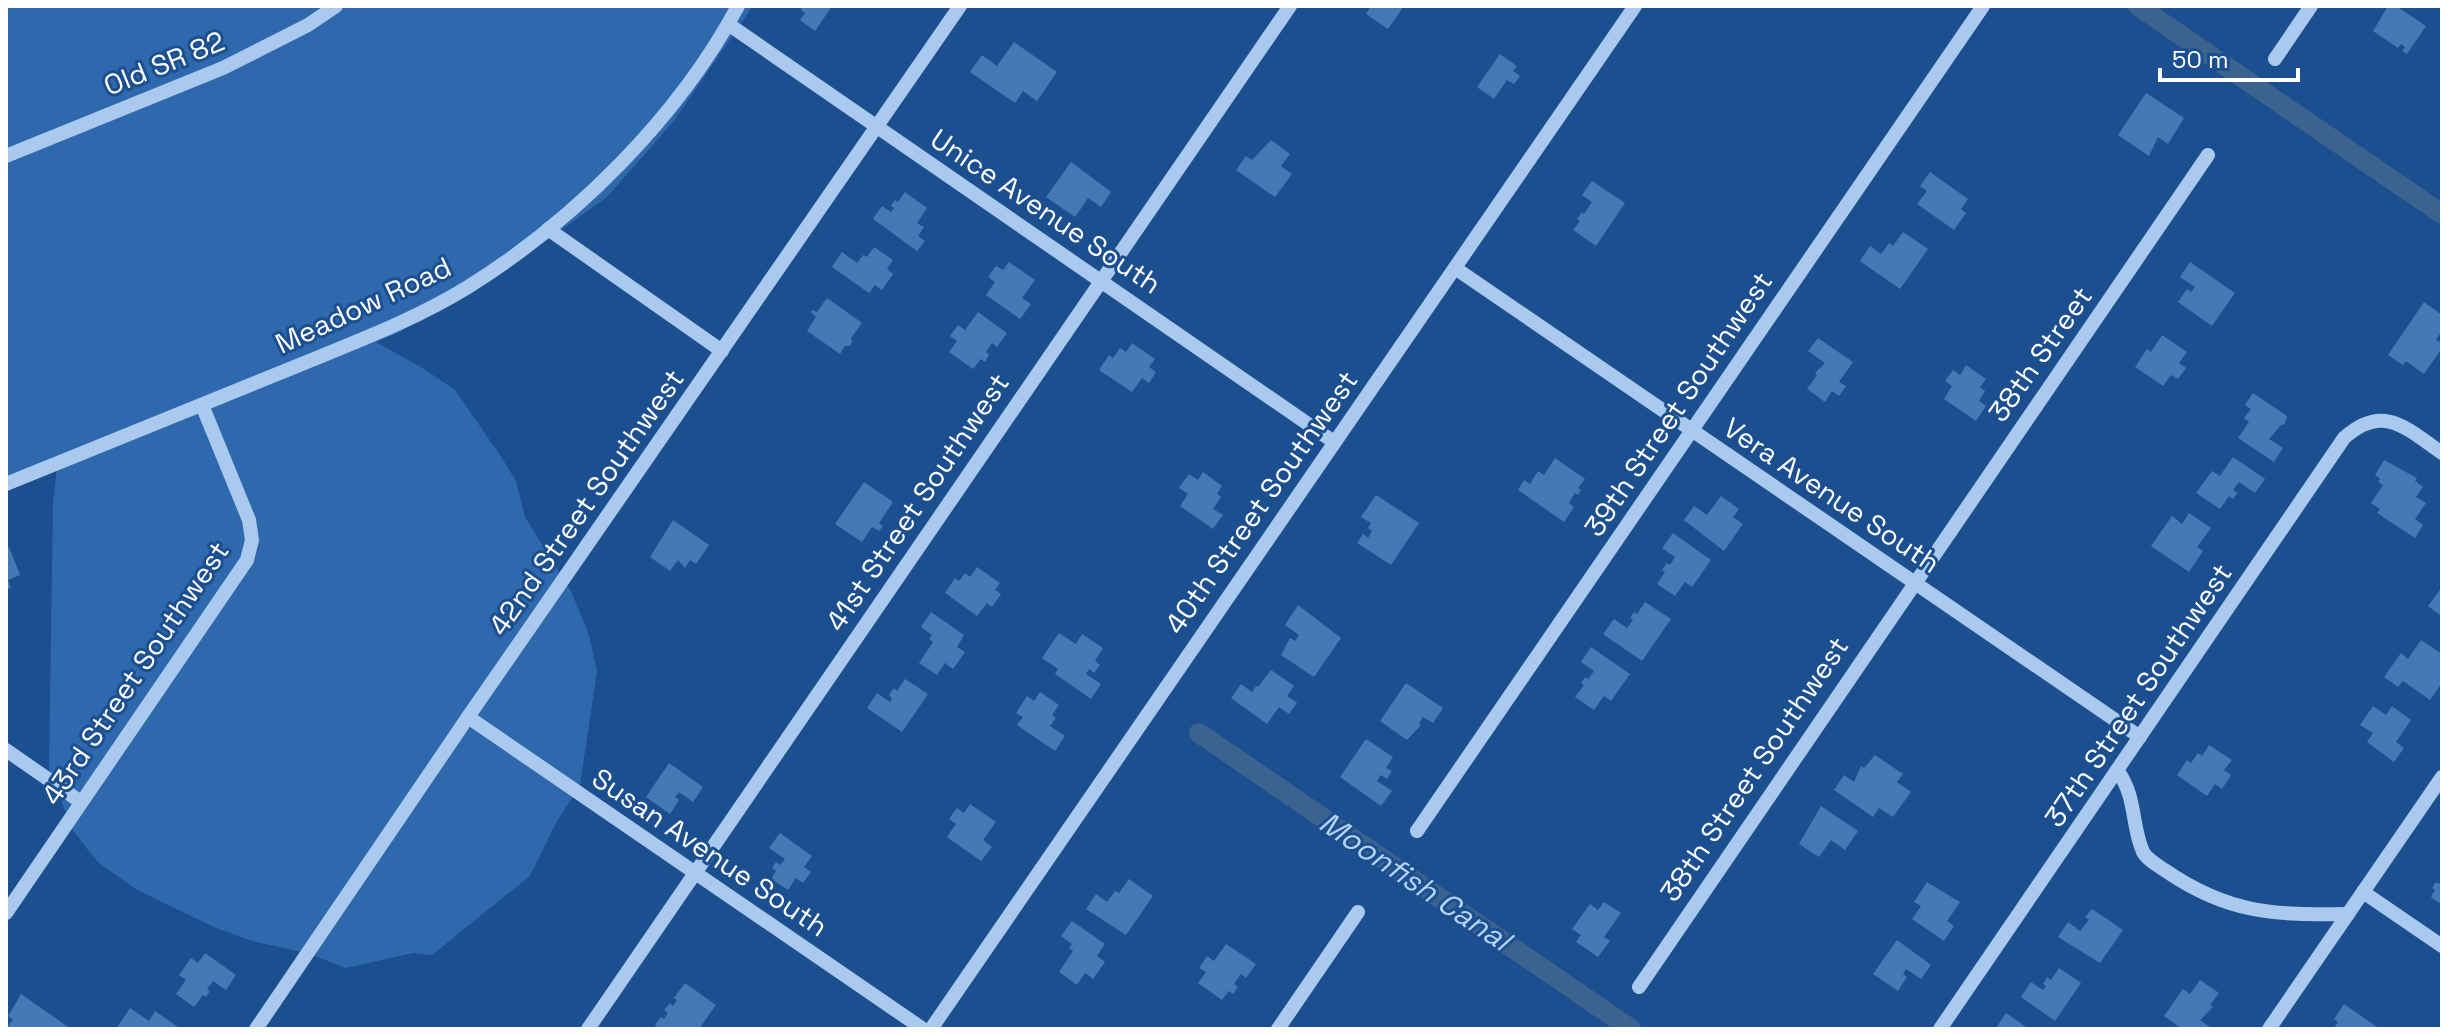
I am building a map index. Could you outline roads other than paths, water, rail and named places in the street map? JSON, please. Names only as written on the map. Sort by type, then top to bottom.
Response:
[{"type":"street","name":"Old SR 82","points":[[6,156],[223,68],[308,25],[336,6]]},
{"type":"street","name":"Meadow Road","points":[[6,484],[424,311],[467,287],[548,229],[600,184],[654,127],[738,6]]},
{"type":"street","name":"42nd Street Southwest","points":[[256,1029],[960,6]]},
{"type":"street","name":"41st Street Southwest","points":[[588,1029],[1290,6]]},
{"type":"street","name":"40th Street Southwest","points":[[931,1029],[1635,6]]},
{"type":"street","name":"39th Street Southwest","points":[[1417,831],[1983,6]]},
{"type":"street","points":[[2275,59],[2311,6]]},
{"type":"street","name":"Unice Avenue South","points":[[728,24],[1334,442]]},
{"type":"street","name":"38th Street","points":[[1915,583],[2208,155]]},
{"type":"street","points":[[548,229],[722,351]]},
{"type":"street","name":"Vera Avenue South","points":[[1455,268],[2140,737]]},
{"type":"street","name":"43rd Street Southwest","points":[[6,913],[247,560],[252,540],[249,520],[202,405]]},
{"type":"street","name":"37th Street Southwest","points":[[1940,1029],[2344,438],[2359,425],[2378,420],[2397,424],[2442,453]]},
{"type":"street","name":"38th Street Southwest","points":[[1639,987],[1915,583]]},
{"type":"street","name":"Susan Avenue South","points":[[468,717],[923,1029]]},
{"type":"street","points":[[6,750],[81,802]]},
{"type":"street","points":[[2117,770],[2129,793],[2144,854],[2179,880],[2221,901],[2275,914],[2348,914]]},
{"type":"street","points":[[2269,1029],[2442,777]]},
{"type":"street","points":[[2363,892],[2442,946]]},
{"type":"street","points":[[1278,1029],[1358,912]]},
{"type":"waterway","points":[[2138,6],[2442,214]]},
{"type":"waterway","name":"Moonfish Canal","points":[[1199,733],[1631,1029]]}]
